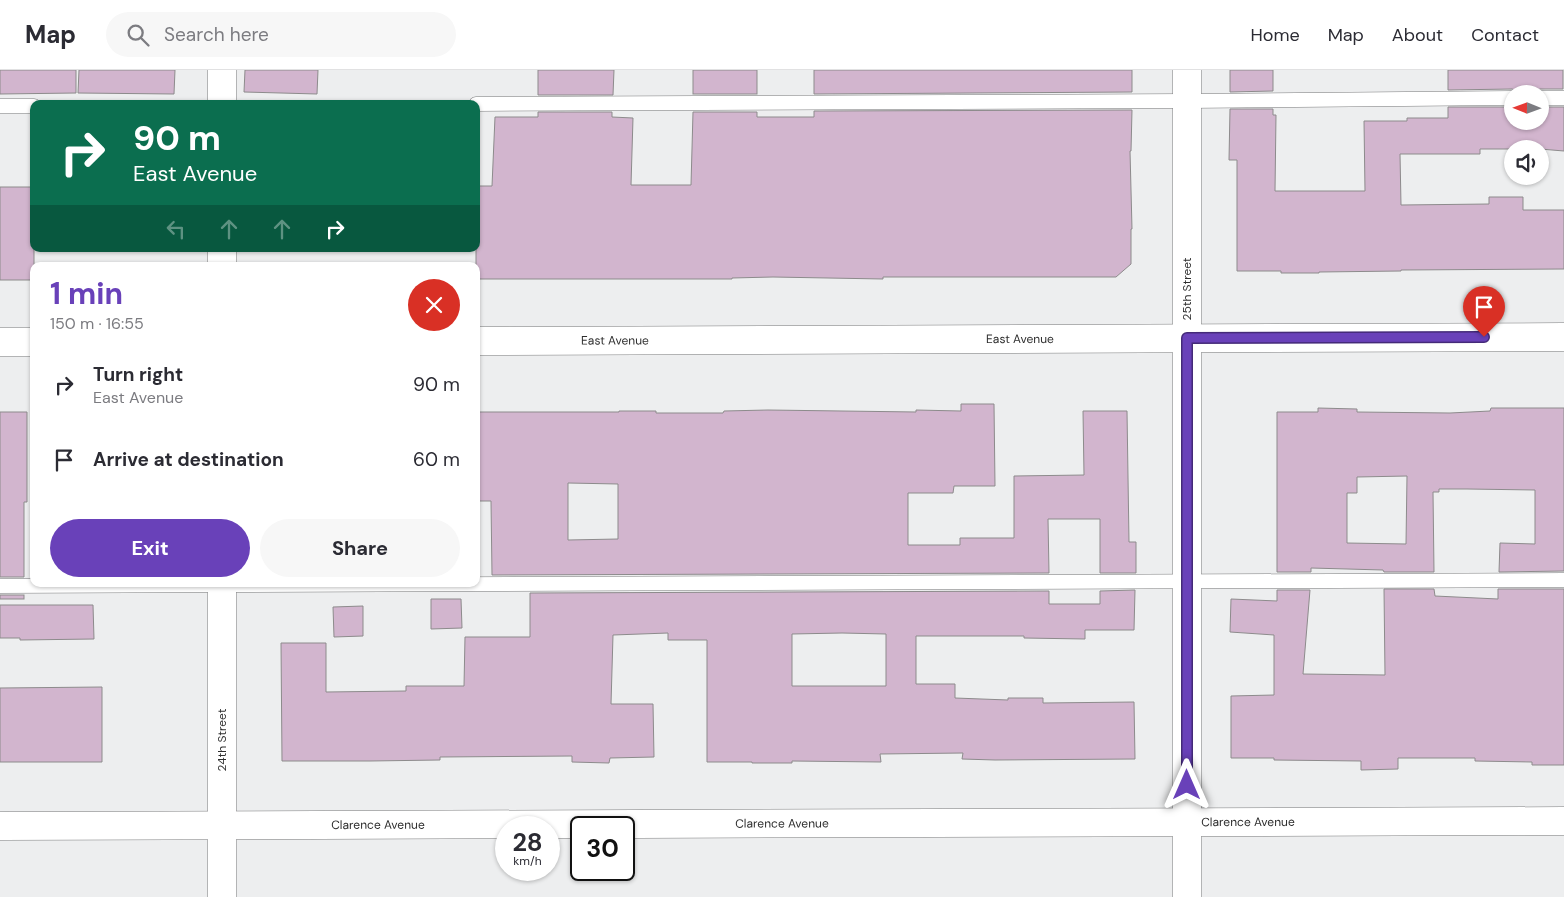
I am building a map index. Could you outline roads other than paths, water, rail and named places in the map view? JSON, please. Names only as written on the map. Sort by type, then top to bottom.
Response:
[{"type":"street","points":[[222,70],[222,100]]},
{"type":"street","name":"25th Street","points":[[1187,70],[1187,897]]},
{"type":"street","name":"East Avenue","points":[[480,340],[1564,336]]},
{"type":"street","points":[[0,342],[30,342]]},
{"type":"street","name":"24th Street","points":[[222,587],[222,897]]},
{"type":"street","name":"Clarence Avenue","points":[[0,826],[1564,821]]},
{"type":"lane","points":[[480,104],[1504,98]]},
{"type":"lane","points":[[1549,98],[1564,98]]},
{"type":"lane","points":[[0,106],[30,106]]},
{"type":"lane","points":[[480,584],[1564,580]]},
{"type":"lane","points":[[0,586],[30,586]]}]
